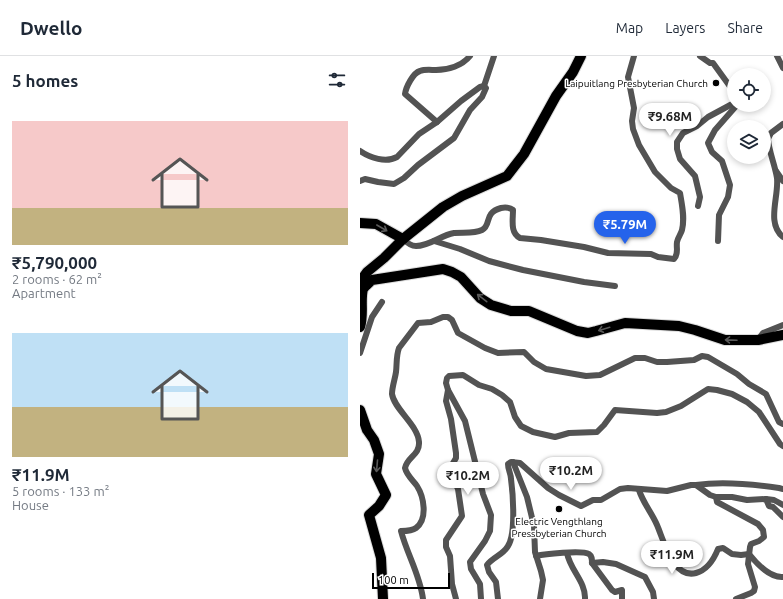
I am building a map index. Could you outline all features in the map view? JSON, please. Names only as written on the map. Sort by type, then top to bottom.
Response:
[{"type":"main road","points":[[360,282],[367,272],[403,239],[452,202],[507,176],[524,154],[556,96],[573,72],[580,56]]},
{"type":"main road","points":[[360,223],[376,224],[403,239]]},
{"type":"main road","points":[[360,327],[362,310],[361,296],[364,288],[372,280],[443,269],[461,277],[480,298],[491,305],[512,311],[529,312],[577,332],[588,333],[625,324],[665,325],[695,330],[725,340],[758,340],[783,335]]},
{"type":"main road","points":[[360,410],[367,430],[374,440],[379,454],[376,474],[386,495],[379,506],[369,516],[380,558],[383,599]]},
{"type":"street","points":[[437,122],[405,94],[407,86],[417,72],[421,70],[446,70],[454,68],[470,56]]},
{"type":"street","points":[[360,181],[365,179],[394,184],[404,178],[418,165],[454,138],[470,110],[485,91],[486,88],[484,86],[494,56]]},
{"type":"street","points":[[403,239],[414,246],[434,241],[453,233],[482,230],[486,227],[489,215],[495,210],[507,208],[513,210],[514,232],[517,237],[520,238],[584,247],[608,253],[651,254],[671,259],[676,258],[678,236],[682,232],[683,223],[680,193],[671,188],[655,172],[639,145],[633,129],[632,121],[634,108],[628,77],[634,56]]},
{"type":"street","points":[[700,56],[710,63],[713,63],[727,82]]},
{"type":"street","points":[[776,56],[783,68]]},
{"type":"street","points":[[360,151],[381,159],[389,160],[397,157],[419,134],[437,122],[477,89],[484,86]]},
{"type":"street","points":[[698,206],[700,197],[695,176],[680,159],[677,149],[677,142],[683,134],[697,126],[708,117],[727,107]]},
{"type":"street","points":[[718,241],[719,215],[728,197],[730,186],[722,161],[712,152],[708,143],[715,130],[731,112]]},
{"type":"street","points":[[783,124],[769,135],[769,143],[777,182],[774,200],[774,221],[778,231],[783,237]]},
{"type":"street","points":[[775,169],[783,181]]},
{"type":"street","points":[[434,241],[523,270],[584,282],[615,286]]},
{"type":"street","points":[[360,353],[372,317],[382,302]]},
{"type":"street","points":[[424,599],[419,579],[410,554],[406,549],[401,531],[413,530],[422,521],[423,514],[421,496],[417,486],[407,474],[405,468],[407,463],[418,451],[419,439],[417,432],[395,400],[392,393],[396,374],[397,352],[418,323],[431,322],[443,317],[448,317],[452,320],[458,333],[485,348],[498,353],[524,352],[534,362],[546,369],[578,376],[600,376],[635,358],[645,358],[657,362],[667,362],[694,360],[702,356],[708,357],[737,374],[749,384],[766,394],[779,422],[783,424]]},
{"type":"street","points":[[758,340],[763,333],[783,325]]},
{"type":"street","points":[[480,599],[480,584],[471,569],[470,562],[485,541],[490,531],[491,515],[483,494],[465,420],[448,390],[446,383],[447,378],[453,374],[463,375],[479,385],[492,389],[502,395],[510,402],[520,426],[533,432],[555,437],[569,433],[597,432],[615,410],[657,413],[666,412],[681,406],[703,391],[708,389],[718,390],[732,394],[747,402],[759,412],[780,444],[783,446]]},
{"type":"street","points":[[448,390],[446,401],[451,419],[456,453],[456,458],[449,470],[458,489],[462,512],[461,519],[446,540],[450,556],[452,584],[456,599]]},
{"type":"street","points":[[514,462],[527,497],[534,526],[536,556],[543,580],[540,599]]},
{"type":"street","points":[[498,599],[496,582],[489,572],[487,565],[503,553],[511,540],[513,521],[512,491],[508,464],[514,462],[520,463],[548,488],[578,505],[585,505],[593,500],[601,500],[620,489],[628,488],[667,491],[691,485],[718,483],[752,484],[783,489]]},
{"type":"street","points":[[696,485],[710,495],[716,497],[732,497],[748,500],[766,499],[774,500],[783,505]]},
{"type":"street","points":[[639,490],[643,501],[654,519],[669,554],[677,567],[683,573],[692,574],[703,570],[720,548],[726,549],[732,554],[749,554]]},
{"type":"street","points":[[716,497],[717,502],[754,521],[763,530],[764,537],[751,544],[750,547],[748,564],[754,591],[736,599]]},
{"type":"street","points":[[766,499],[769,506],[773,507],[783,517]]},
{"type":"street","points":[[536,556],[543,554],[582,552],[589,554],[592,562],[612,590],[615,592],[622,590],[622,599]]},
{"type":"street","points":[[567,553],[569,562],[585,591],[585,599]]},
{"type":"street","points":[[749,554],[761,568],[777,577],[783,577]]},
{"type":"street","points":[[592,562],[616,564],[645,577],[653,592],[654,599]]},
{"type":"place","name":"Laipuitlang Presbyterian Church","points":[[716,83]]},
{"type":"place","name":"Electric Vengthlang Pressbyterian Church","points":[[559,509]]}]
